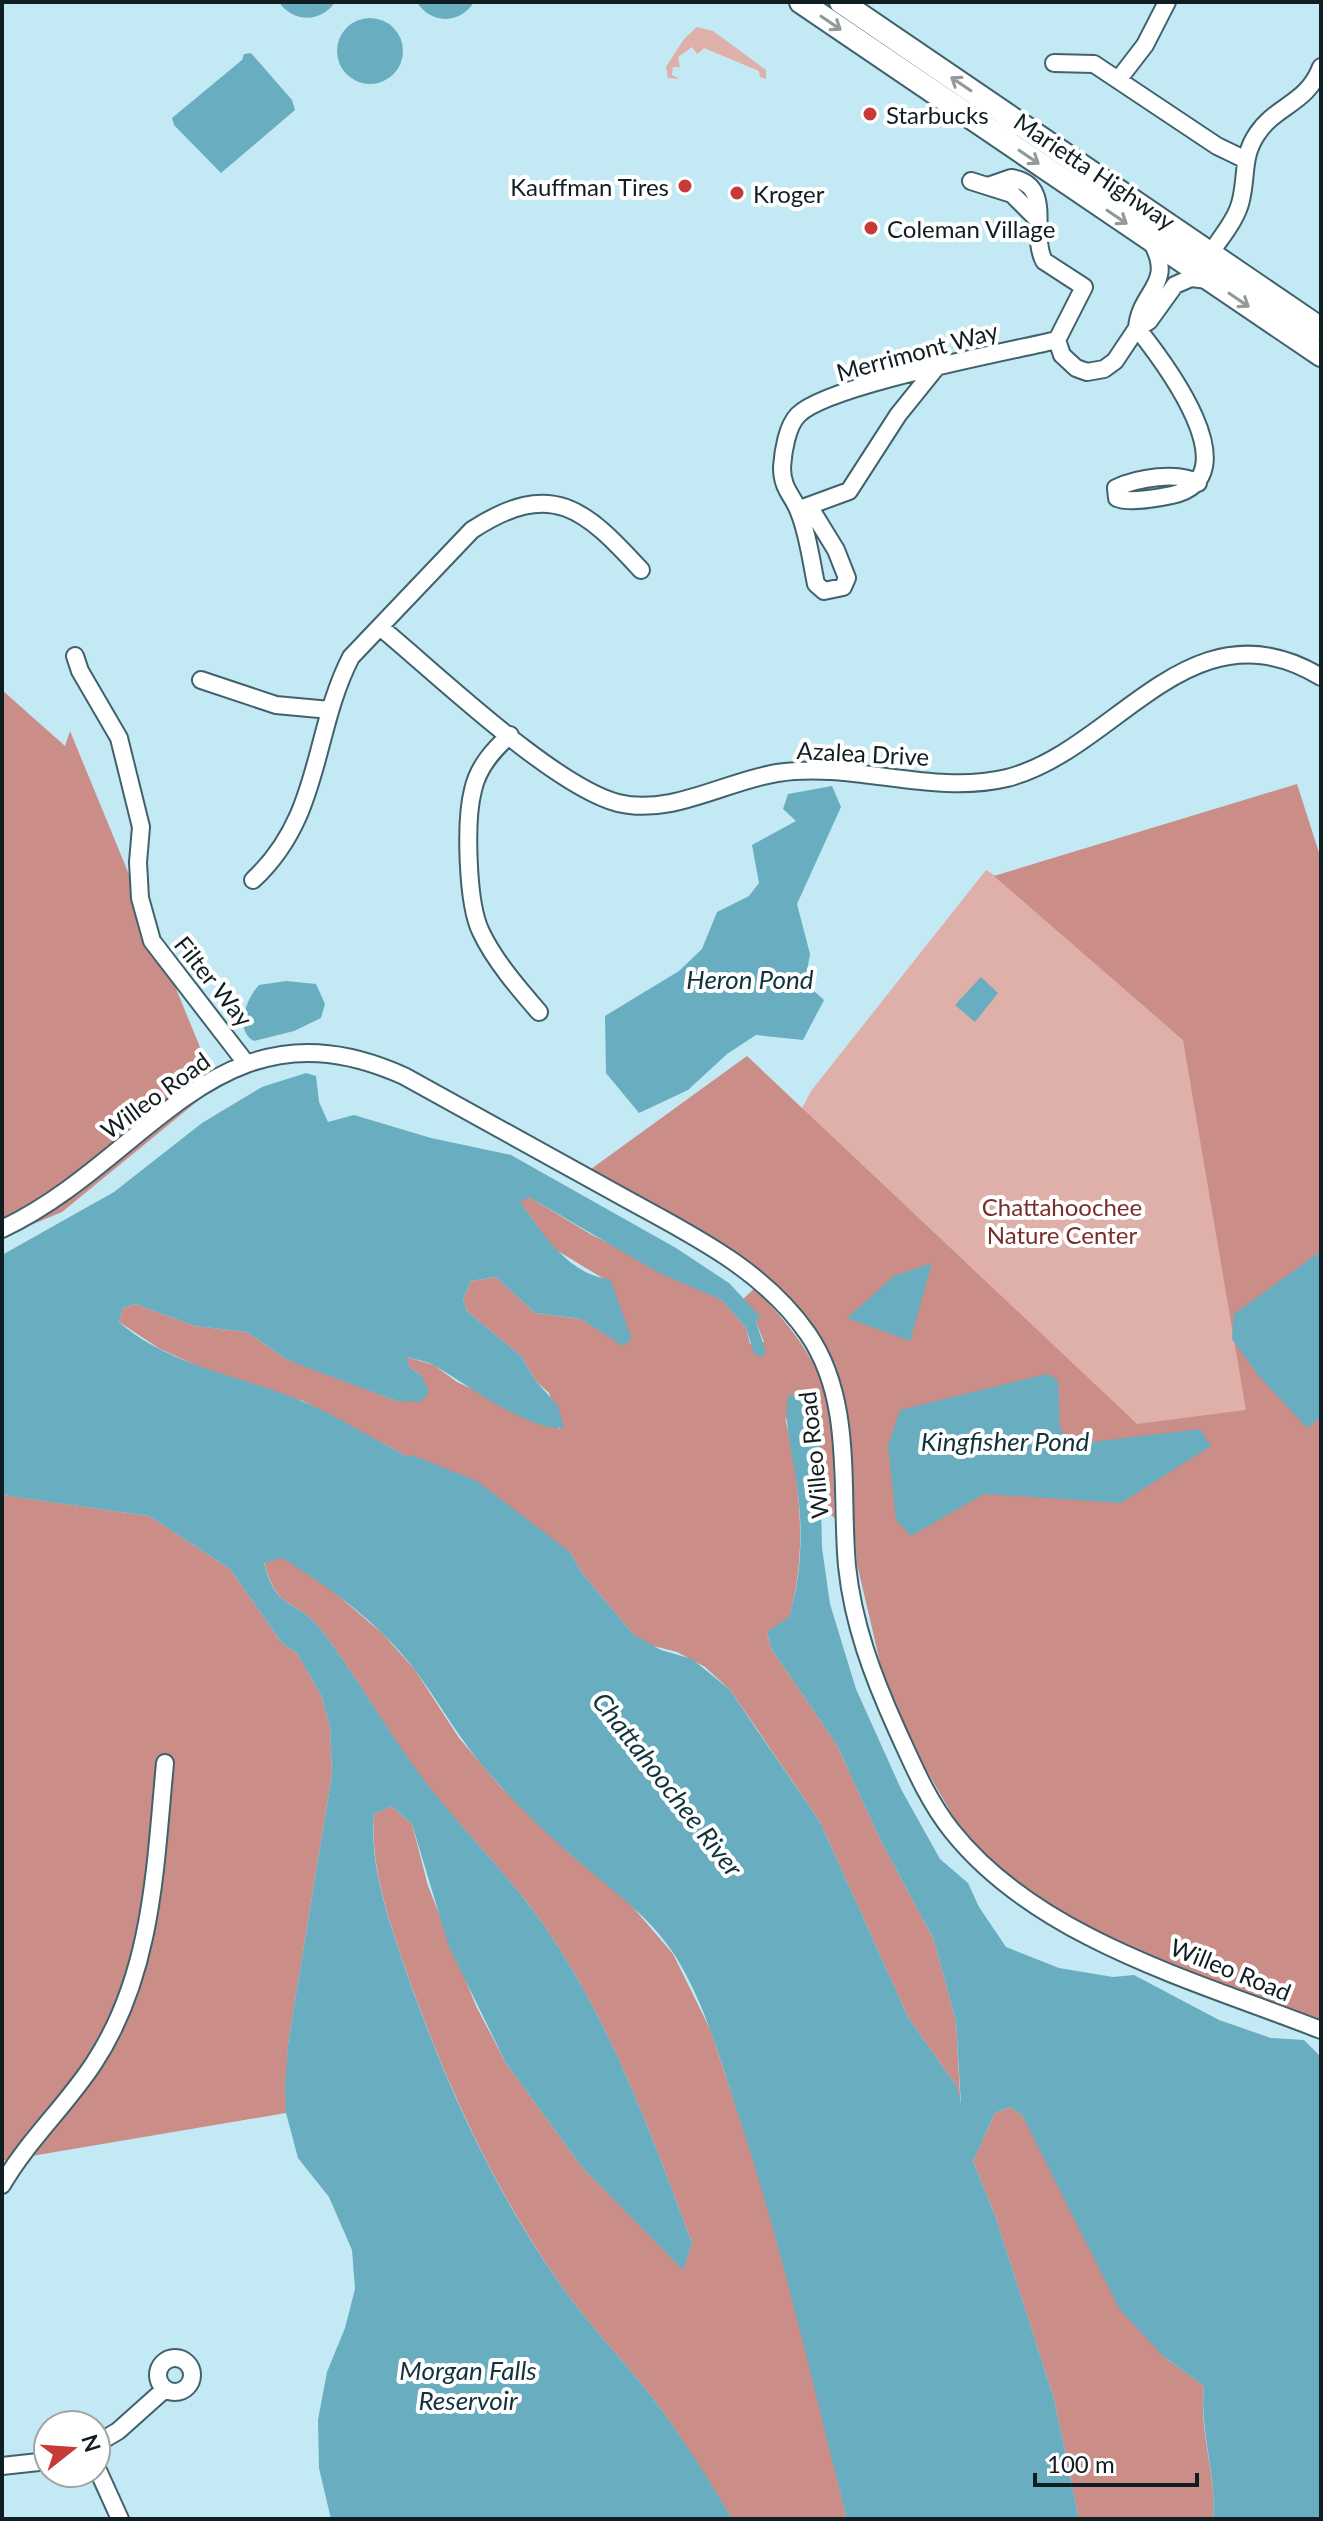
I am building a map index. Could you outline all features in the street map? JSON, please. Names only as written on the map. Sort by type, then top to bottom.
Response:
[{"type":"highway","name":"Marietta Highway","points":[[801,2],[1321,355]]},
{"type":"highway","name":"Marietta Highway","points":[[841,2],[1321,329]]},
{"type":"street","points":[[1118,80],[1145,45],[1167,2]]},
{"type":"street","points":[[1054,63],[1094,64],[1217,146],[1244,159]]},
{"type":"street","points":[[1210,254],[1241,200],[1244,159],[1259,131],[1306,93],[1321,67]]},
{"type":"street","points":[[971,181],[988,186],[1011,178],[1024,182],[1039,201],[1038,246],[1044,261],[1084,287],[1057,340],[1069,361],[1082,371],[1092,372],[1115,361],[1137,328],[1149,321],[1178,283],[1191,278],[1210,280]]},
{"type":"street","points":[[1151,241],[1160,260],[1161,278],[1138,314],[1137,328],[1168,369],[1192,414],[1206,460],[1205,473],[1198,483]]},
{"type":"street","name":"Merrimont Way","points":[[935,369],[898,415],[849,491],[804,508],[788,498],[782,468],[788,438],[801,412],[851,389],[935,369],[1057,340]]},
{"type":"street","points":[[253,880],[271,863],[307,799],[338,682],[351,657],[472,530],[496,515],[523,505],[557,505],[589,518],[641,570]]},
{"type":"street","name":"Azalea Drive","points":[[380,627],[510,735],[578,786],[620,804],[651,805],[681,800],[755,777],[798,771],[984,782],[1029,770],[1053,759],[1149,690],[1206,661],[1259,657],[1290,662],[1321,677]]},
{"type":"street","name":"Filter Way","points":[[75,656],[88,686],[111,720],[126,765],[141,827],[138,862],[147,929],[168,965],[246,1063]]},
{"type":"street","points":[[201,680],[276,705],[330,710]]},
{"type":"street","points":[[510,735],[493,750],[473,790],[472,900],[479,930],[488,946],[539,1012]]},
{"type":"street","name":"Willeo Road","points":[[2,1229],[87,1176],[214,1078],[246,1063],[287,1053],[321,1051],[384,1067],[733,1259],[769,1290],[805,1330],[828,1375],[841,1443],[850,1590],[861,1641],[909,1757],[952,1831],[987,1869],[1053,1918],[1100,1943],[1321,2030]]},
{"type":"street","points":[[2,2185],[29,2143],[94,2064],[130,1992],[144,1945],[152,1896],[165,1763]]},
{"type":"street","points":[[112,2433],[137,2416],[165,2389]]},
{"type":"street","points":[[2,2466],[32,2463]]},
{"type":"street","points":[[106,2489],[120,2519]]},
{"type":"green space","points":[[697,27],[713,31],[766,70],[766,79],[760,77],[759,71],[704,48],[697,54],[692,47],[678,57],[680,67],[673,67],[672,75],[680,79],[668,78],[666,67],[684,39]]},
{"type":"green space","name":"Chattahoochee Nature Center","points":[[986,870],[1321,1073],[1321,1905],[848,1380],[816,1308],[731,1245],[811,1091]]},
{"type":"shaded area","points":[[2,690],[65,746],[70,731],[216,1086],[62,1212],[2,1237]]},
{"type":"shaded area","name":"Chattahoochee Nature Center","points":[[1297,784],[1321,859],[1321,2024],[1100,1943],[1002,1872],[957,1823],[924,1766],[886,1688],[857,1564],[845,1410],[836,1373],[813,1326],[782,1294],[580,1177],[747,1056],[1137,1424],[1246,1410],[1183,1040],[994,876]]},
{"type":"shaded area","points":[[529,1197],[592,1235],[722,1300],[746,1328],[750,1344],[764,1342],[756,1322],[759,1316],[743,1299],[755,1288],[800,1341],[812,1361],[830,1417],[835,1518],[820,1508],[818,1481],[785,1417],[798,1492],[798,1568],[789,1618],[767,1632],[771,1648],[837,1745],[880,1839],[934,1940],[956,2021],[961,2113],[957,2087],[908,2017],[820,1822],[729,1689],[705,1667],[677,1652],[646,1644],[633,1634],[582,1573],[570,1552],[408,1457],[303,1401],[215,1374],[160,1349],[119,1322],[123,1308],[135,1304],[195,1326],[247,1332],[286,1359],[397,1401],[422,1376],[409,1367],[406,1357],[434,1365],[457,1382],[560,1429],[549,1393],[536,1381],[521,1356],[467,1311],[463,1299],[471,1281],[496,1277],[535,1313],[581,1319],[623,1345],[604,1279],[553,1248],[519,1201]]},
{"type":"shaded area","points":[[3,1495],[149,1516],[230,1569],[282,1643],[297,1653],[321,1695],[330,1726],[332,1774],[288,2044],[286,2113],[2,2161]]},
{"type":"shaded area","points":[[283,1557],[334,1592],[383,1634],[415,1670],[459,1738],[501,1787],[570,1854],[625,1898],[673,1954],[711,2031],[759,2177],[796,2310],[847,2519],[732,2519],[663,2412],[571,2299],[514,2212],[474,2137],[439,2059],[389,1919],[375,1856],[374,1814],[391,1806],[412,1824],[428,1886],[476,2006],[506,2063],[582,2167],[683,2269],[692,2243],[627,2077],[565,1958],[526,1902],[417,1772],[323,1632],[275,1590],[264,1562]]},
{"type":"shaded area","points":[[1010,2107],[1022,2115],[1164,2357],[1204,2386],[1203,2419],[1214,2502],[1213,2519],[1079,2519],[1054,2399],[996,2218],[973,2161],[995,2113]]},
{"type":"water","points":[[279,2],[335,2],[322,14],[307,18],[292,14]]},
{"type":"water","points":[[417,2],[474,2],[461,15],[445,19],[429,15]]},
{"type":"water","points":[[370,18],[393,28],[403,51],[393,74],[370,84],[347,74],[337,51],[347,28]]},
{"type":"water","points":[[251,53],[292,100],[295,110],[221,173],[174,125],[172,118],[242,60],[244,54]]},
{"type":"water","name":"Heron Pond","points":[[832,786],[841,807],[797,904],[810,954],[805,983],[824,1000],[803,1040],[756,1035],[727,1054],[688,1090],[639,1113],[606,1073],[605,1016],[679,971],[702,949],[717,912],[749,896],[759,883],[752,845],[796,821],[783,809],[788,794]]},
{"type":"water","points":[[981,977],[998,993],[975,1022],[955,1005]]},
{"type":"water","points":[[286,981],[316,984],[325,1004],[321,1018],[294,1031],[254,1041],[248,1036],[243,1023],[250,998],[259,985]]},
{"type":"water","name":"Morgan Falls Reservoir","points":[[306,1073],[316,1076],[319,1102],[328,1122],[354,1115],[431,1138],[511,1155],[676,1248],[729,1283],[760,1316],[756,1322],[766,1352],[761,1357],[754,1354],[746,1328],[722,1300],[657,1272],[529,1197],[520,1202],[558,1250],[582,1270],[610,1279],[632,1339],[623,1346],[581,1319],[535,1313],[496,1277],[471,1281],[463,1299],[467,1311],[521,1356],[536,1381],[558,1406],[564,1428],[534,1423],[433,1365],[407,1357],[409,1367],[422,1376],[429,1392],[421,1402],[397,1401],[313,1370],[286,1359],[247,1332],[195,1326],[135,1304],[123,1308],[119,1322],[140,1338],[184,1360],[304,1402],[408,1457],[412,1455],[477,1481],[570,1552],[582,1573],[633,1634],[661,1650],[692,1659],[729,1689],[820,1822],[908,2017],[957,2087],[961,2105],[956,2021],[934,1940],[880,1839],[837,1745],[771,1648],[767,1632],[789,1617],[800,1556],[800,1509],[788,1432],[788,1396],[798,1394],[811,1402],[819,1420],[822,1548],[830,1604],[856,1689],[901,1789],[940,1859],[968,1883],[979,1907],[1006,1947],[1059,1968],[1113,1977],[1134,1975],[1219,2020],[1271,2038],[1304,2040],[1321,2057],[1321,2519],[1213,2519],[1204,2386],[1164,2357],[1120,2310],[1022,2115],[1010,2107],[995,2113],[973,2161],[996,2218],[1054,2399],[1079,2519],[847,2519],[796,2314],[753,2161],[718,2050],[685,1972],[651,1926],[549,1835],[498,1784],[415,1670],[386,1637],[337,1595],[282,1558],[264,1563],[275,1590],[323,1632],[418,1772],[541,1921],[588,1997],[627,2077],[692,2243],[683,2270],[582,2167],[506,2063],[449,1947],[412,1824],[391,1806],[374,1814],[378,1875],[394,1935],[454,2094],[492,2173],[560,2284],[663,2412],[732,2519],[331,2519],[319,2468],[318,2420],[327,2372],[345,2328],[355,2289],[352,2250],[329,2197],[298,2158],[286,2113],[285,2092],[288,2044],[332,1774],[330,1726],[321,1695],[297,1653],[282,1643],[230,1569],[149,1516],[2,1495],[2,1255],[114,1192],[202,1123],[262,1087]]},
{"type":"water","points":[[1321,1251],[1321,1417],[1307,1428],[1258,1375],[1232,1339],[1234,1314]]},
{"type":"water","points":[[932,1263],[910,1341],[847,1318],[894,1276]]},
{"type":"water","name":"Kingfisher Pond","points":[[1047,1374],[1058,1380],[1060,1429],[1075,1444],[1200,1429],[1211,1446],[1121,1503],[984,1494],[911,1536],[896,1520],[888,1446],[900,1410]]},
{"type":"place","name":"Starbucks","points":[[870,114]]},
{"type":"place","name":"Kauffman Tires","points":[[685,186]]},
{"type":"place","name":"Kroger","points":[[737,193]]},
{"type":"place","name":"Coleman Village","points":[[871,228]]},
{"type":"water label","name":"Chattahoochee River","points":[[668,1784]]}]
